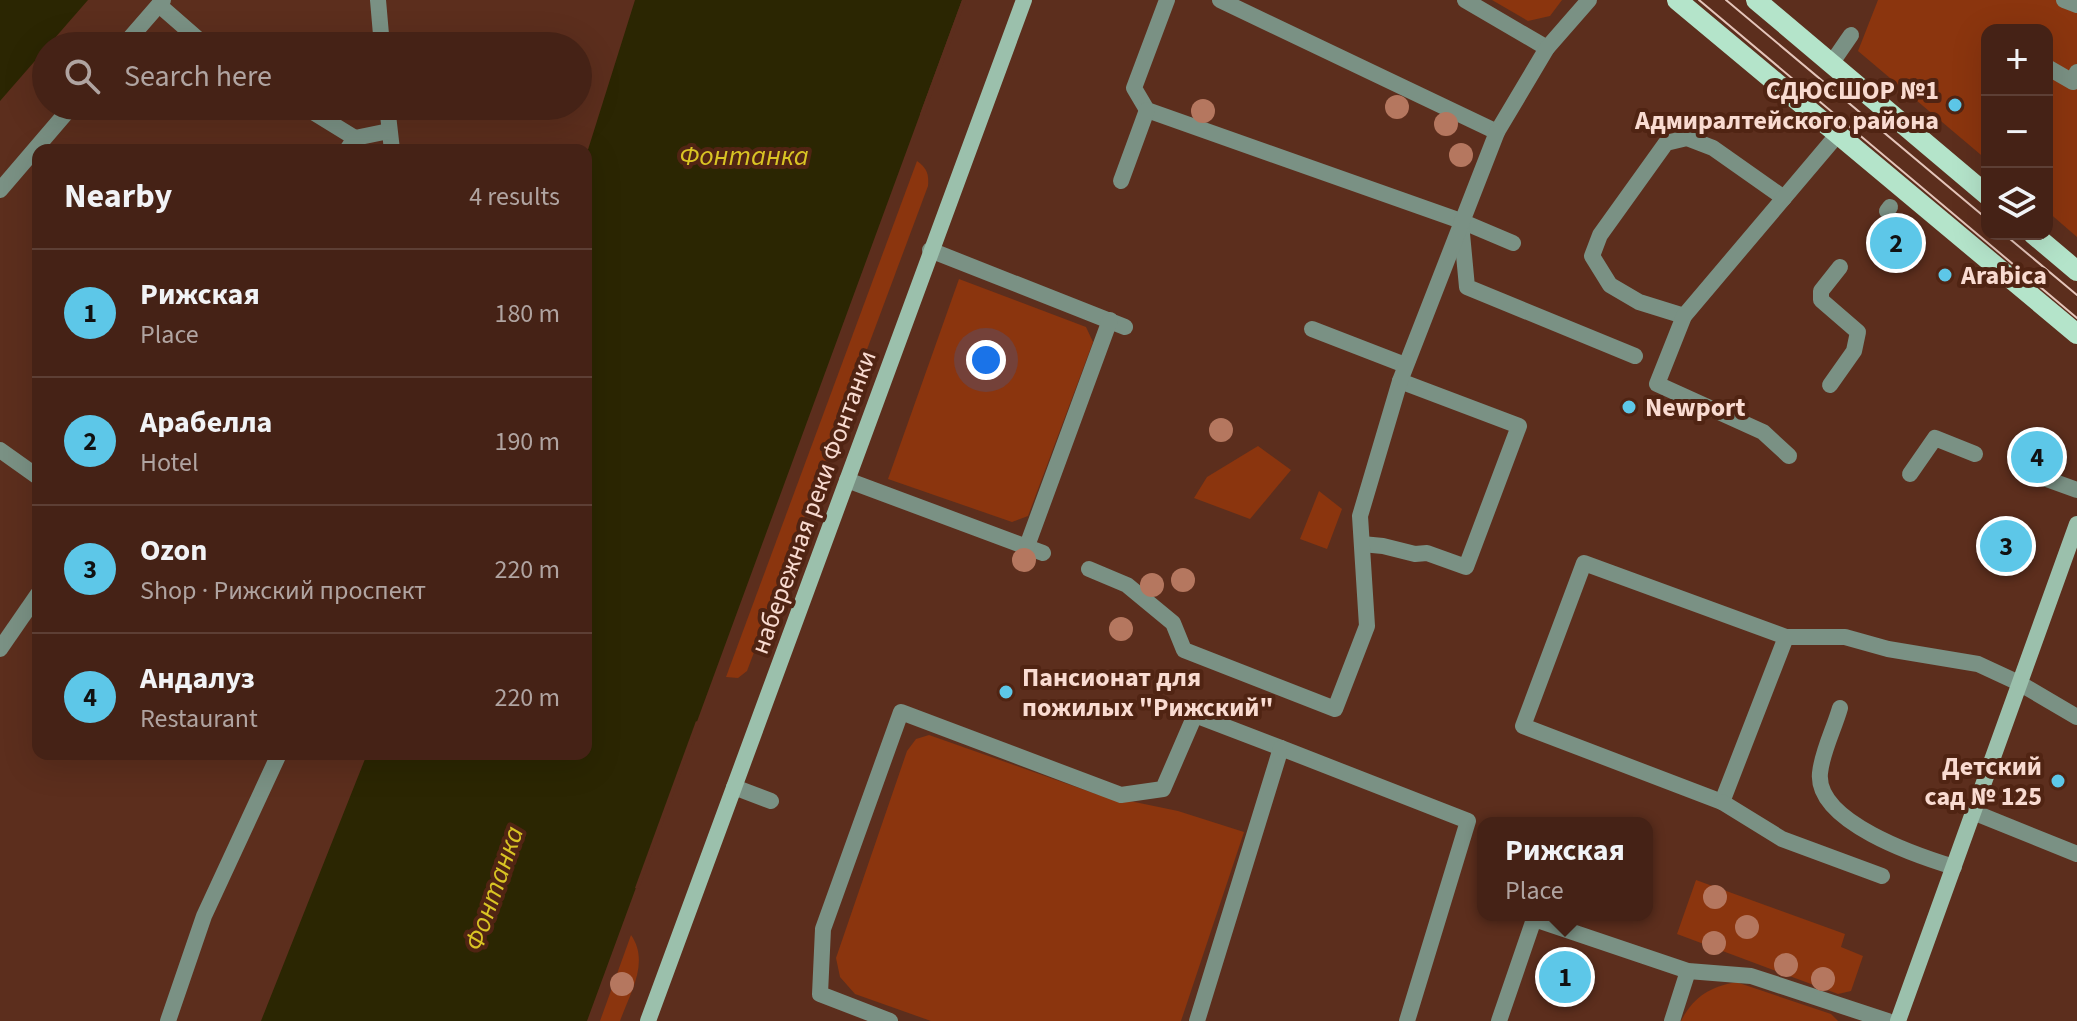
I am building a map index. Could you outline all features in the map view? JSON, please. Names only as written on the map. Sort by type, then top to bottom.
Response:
[{"type":"main road","points":[[1677,0],[2077,334]]},
{"type":"main road","points":[[1756,0],[1981,190]]},
{"type":"main road","points":[[2040,240],[2077,271]]},
{"type":"street","name":"набережная реки Фонтанки","points":[[648,1021],[1024,0]]},
{"type":"street","points":[[1898,1021],[2077,527]]},
{"type":"lane","points":[[378,0],[381,32]]},
{"type":"lane","points":[[1167,0],[1134,88],[1147,110],[1461,221],[1513,243]]},
{"type":"lane","points":[[1220,0],[1497,132]]},
{"type":"lane","points":[[1465,0],[1547,48]]},
{"type":"lane","points":[[1089,569],[1127,585],[1173,623],[1184,650],[1335,709],[1367,626],[1360,516],[1402,373],[1497,132],[1547,48],[1589,0]]},
{"type":"lane","points":[[2064,0],[2077,5]]},
{"type":"lane","points":[[135,32],[161,2],[192,32]]},
{"type":"lane","points":[[1831,64],[1851,35]]},
{"type":"lane","points":[[2053,70],[2073,82],[2077,72]]},
{"type":"lane","points":[[1121,181],[1147,110]]},
{"type":"lane","points":[[39,144],[60,120]]},
{"type":"lane","points":[[321,120],[351,144],[389,131]]},
{"type":"lane","points":[[388,120],[391,144]]},
{"type":"lane","points":[[1789,456],[1763,432],[1657,384],[1684,316],[1838,134]]},
{"type":"lane","points":[[1684,316],[1639,302],[1610,285],[1592,256],[1600,235],[1666,143],[1687,138],[1713,148],[1784,198]]},
{"type":"lane","points":[[0,190],[32,153]]},
{"type":"lane","points":[[1461,221],[1467,287],[1635,356]]},
{"type":"lane","points":[[930,250],[1118,323],[1027,546]]},
{"type":"lane","points":[[1830,385],[1854,351],[1858,332],[1821,300],[1821,291],[1840,267]]},
{"type":"lane","points":[[1312,329],[1519,426],[1466,567],[1427,553],[1415,554],[1362,544]]},
{"type":"lane","points":[[1910,474],[1935,438],[1975,454]]},
{"type":"lane","points":[[0,450],[32,473]]},
{"type":"lane","points":[[2041,477],[2077,490]]},
{"type":"lane","points":[[847,480],[1043,553]]},
{"type":"lane","points":[[1882,876],[1782,839],[1722,802],[1523,726],[1584,563],[1786,637],[1845,637],[1888,649],[1978,664],[2019,683],[2077,717]]},
{"type":"lane","points":[[0,649],[32,603]]},
{"type":"lane","points":[[1722,802],[1786,637]]},
{"type":"lane","points":[[1840,708],[1819,775],[1829,804],[1864,831],[1908,852],[1954,867]]},
{"type":"lane","points":[[890,1021],[820,994],[823,929],[851,830],[901,712],[1121,795],[1163,789],[1195,715],[1468,821],[1407,1021]]},
{"type":"lane","points":[[1197,1021],[1281,748]]},
{"type":"lane","points":[[168,1021],[204,916],[276,760]]},
{"type":"lane","points":[[734,787],[771,801]]},
{"type":"lane","points":[[1973,812],[2077,854]]},
{"type":"lane","points":[[1499,1021],[1533,921]]},
{"type":"lane","points":[[1540,921],[1688,971],[1751,976],[1888,1021]]},
{"type":"lane","points":[[1672,1021],[1688,971]]},
{"type":"shaded area","points":[[1492,0],[1562,0],[1550,16],[1528,21]]},
{"type":"shaded area","name":"СДЮСШОР №1 Адмиралтейского района","points":[[1878,0],[2077,0],[2077,237],[2053,216],[2053,24],[1981,24],[1981,155],[1858,51]]},
{"type":"shaded area","points":[[917,161],[927,172],[928,186],[747,671],[738,678],[726,677]]},
{"type":"shaded area","points":[[959,279],[1086,327],[1093,342],[1028,516],[1012,522],[888,479]]},
{"type":"shaded area","points":[[1258,446],[1291,470],[1250,519],[1194,498],[1207,477]]},
{"type":"shaded area","points":[[1319,491],[1342,509],[1327,549],[1300,539]]},
{"type":"shaded area","points":[[929,735],[1096,794],[1178,811],[1244,832],[1181,1021],[931,1021],[855,994],[840,977],[836,958],[907,751],[916,739]]},
{"type":"shaded area","points":[[1696,880],[1845,934],[1841,947],[1863,956],[1851,991],[1838,994],[1677,934]]},
{"type":"shaded area","points":[[631,935],[639,956],[633,989],[620,1021],[600,1021]]},
{"type":"shaded area","points":[[1736,982],[1831,1014],[1838,1021],[1681,1021],[1703,994]]},
{"type":"water","points":[[0,0],[88,0],[60,32],[32,32],[32,64],[0,101]]},
{"type":"water","name":"Фонтанка","points":[[635,0],[962,0],[587,1021],[261,1021],[365,760],[592,760],[590,144]]},
{"type":"pier","points":[[962,0],[966,0],[924,116],[920,114]]},
{"type":"pier","points":[[696,721],[699,723],[639,889],[635,888]]},
{"type":"tram line","points":[[1699,0],[2077,318]]},
{"type":"tram line","points":[[1726,0],[1981,214]]},
{"type":"tram line","points":[[2011,240],[2077,295]]},
{"type":"place","name":"СДЮСШОР №1 Адмиралтейского района","points":[[1955,105]]},
{"type":"place","name":"Арабелла","points":[[1896,243]]},
{"type":"place","name":"Arabica","points":[[1945,275]]},
{"type":"place","name":"Newport","points":[[1629,407]]},
{"type":"place","name":"Андалуз","points":[[2037,457]]},
{"type":"place","name":"Ozon","points":[[2006,546]]},
{"type":"place","name":"Пансионат для пожилых \"Рижский\"","points":[[1006,692]]},
{"type":"place","name":"Детский сад № 125","points":[[2058,781]]},
{"type":"place","name":"Рижская","points":[[1565,977]]}]
